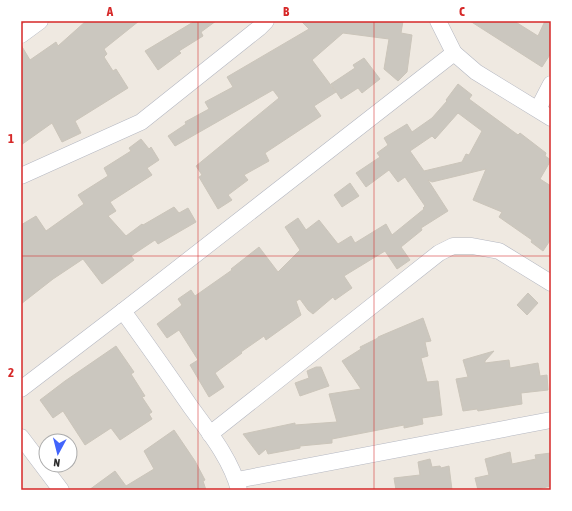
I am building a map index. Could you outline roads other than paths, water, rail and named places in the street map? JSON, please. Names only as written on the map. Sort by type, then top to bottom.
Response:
[{"type":"street","points":[[21,35],[40,21]]},
{"type":"street","points":[[21,176],[141,122],[266,21]]},
{"type":"street","points":[[438,21],[454,53],[476,72],[544,114],[551,84]]},
{"type":"street","points":[[21,389],[454,53]]},
{"type":"street","points":[[210,434],[439,253],[453,246],[472,246],[499,251],[551,283]]},
{"type":"street","points":[[123,311],[210,434],[229,464],[238,485],[551,420]]},
{"type":"street","points":[[21,437],[61,490]]}]
